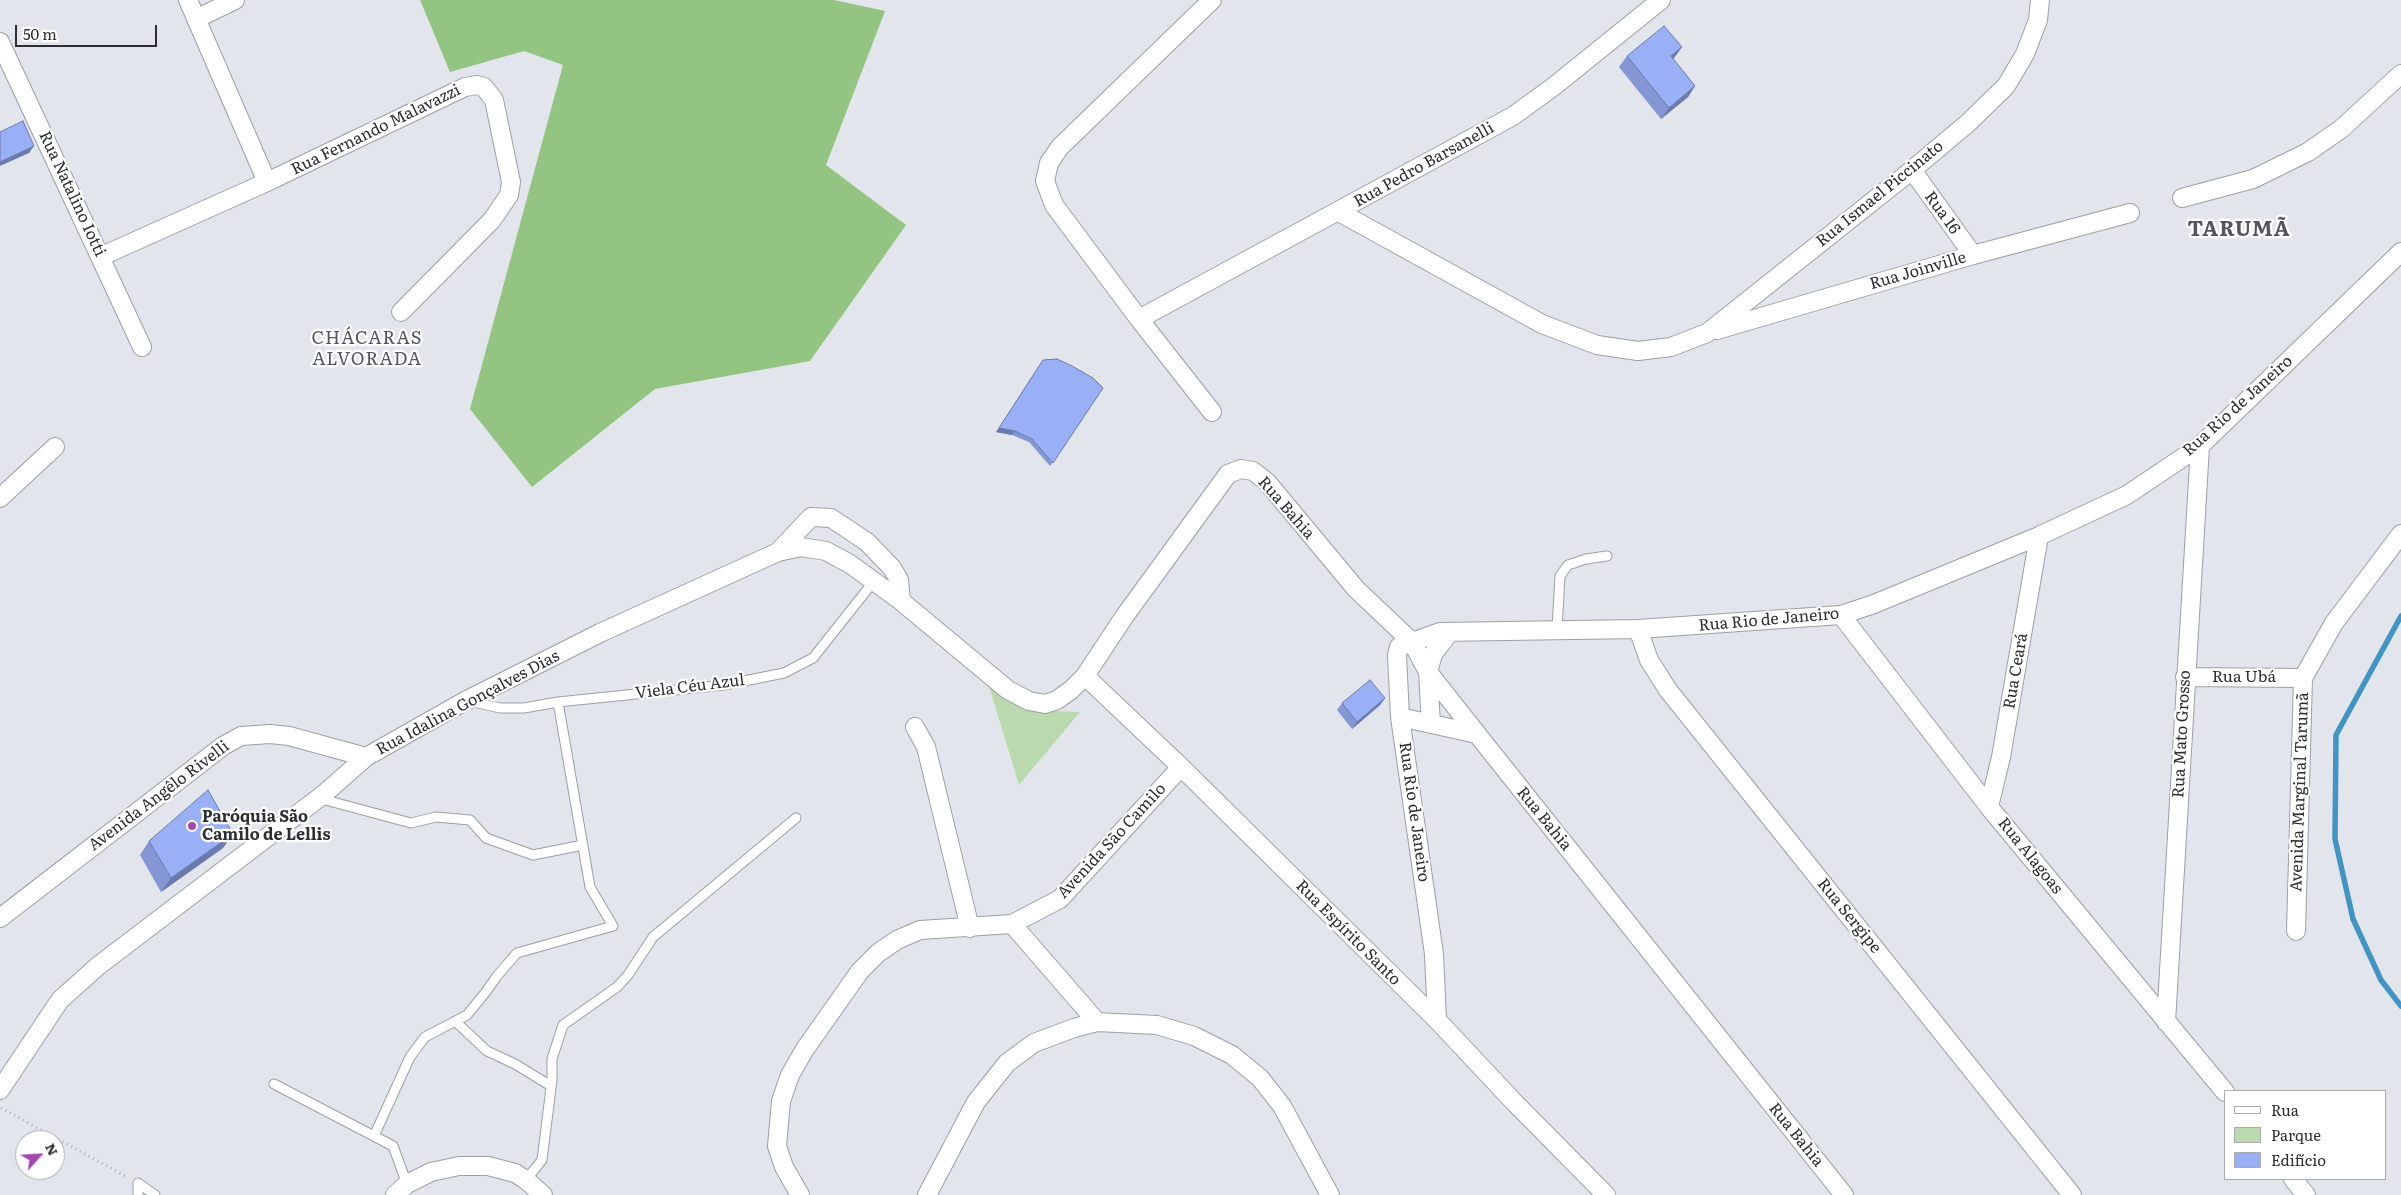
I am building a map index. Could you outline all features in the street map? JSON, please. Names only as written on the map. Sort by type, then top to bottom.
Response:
[{"type":"street","points":[[188,0],[267,182]]},
{"type":"street","points":[[196,19],[235,0]]},
{"type":"street","points":[[1212,0],[1060,147],[1049,163],[1045,181],[1054,205],[1139,319],[1212,412]]},
{"type":"street","name":"Rua Pedro Barsanelli","points":[[1139,319],[1169,301],[1339,212],[1513,116],[1553,88],[1662,0]]},
{"type":"street","name":"Rua Ismael Piccinato","points":[[1339,212],[1542,324],[1597,345],[1638,351],[1671,347],[1707,333],[1912,170],[1968,123],[2006,86],[2026,54],[2038,20],[2040,0]]},
{"type":"street","name":"Rua Natalino Iotti","points":[[0,42],[102,256],[142,346]]},
{"type":"street","points":[[2182,198],[2253,179],[2308,152],[2341,129],[2401,74]]},
{"type":"street","name":"Rua Fernando Malavazzi","points":[[102,256],[267,182],[465,87],[478,85],[484,87],[494,100],[511,182],[509,195],[492,220],[401,312]]},
{"type":"street","name":"Rua 16","points":[[1912,170],[1973,255]]},
{"type":"street","name":"Rua Joinville","points":[[1707,333],[1973,255],[2130,213]]},
{"type":"street","name":"Rua Rio de Janeiro","points":[[1437,1020],[1434,954],[1400,717],[1397,654],[1400,646],[1429,635],[1450,632],[1638,629],[1841,616],[2039,536],[2127,495],[2200,446],[2401,252]]},
{"type":"street","name":"Rua Mato Grosso","points":[[2166,1022],[2200,446]]},
{"type":"street","points":[[0,498],[55,447]]},
{"type":"street","name":"Rua Bahia","points":[[1085,676],[1124,617],[1228,474],[1241,469],[1253,471],[1267,482],[1356,589],[1412,642],[1428,672],[1844,1195]]},
{"type":"street","name":"Rua Idalina Gonçalves Dias","points":[[778,552],[811,517],[830,518],[867,542],[892,568],[899,580],[901,600]]},
{"type":"street","name":"Avenida Marginal Tarumã","points":[[2296,931],[2303,678],[2334,623],[2401,534]]},
{"type":"street","name":"Rua Ceará","points":[[1989,807],[2001,757],[2039,536]]},
{"type":"street","name":"Rua Idalina Gonçalves Dias","points":[[0,1090],[60,1000],[80,981],[318,798],[366,757],[465,701],[600,634],[778,552],[801,547],[826,551],[850,564],[901,600]]},
{"type":"street","points":[[901,600],[1008,690],[1029,701],[1045,704],[1057,700],[1085,676]]},
{"type":"street","name":"Rua Alagoas","points":[[1841,616],[1989,807],[2224,1091]]},
{"type":"street","name":"Rua Sergipe","points":[[1638,629],[1649,660],[1668,690],[2072,1195]]},
{"type":"street","points":[[1431,724],[1428,672],[1433,654],[1450,632]]},
{"type":"street","name":"Rua Espírito Santo","points":[[1085,676],[1181,767],[1437,1020],[1514,1102],[1606,1195]]},
{"type":"street","name":"Rua Ubá","points":[[2185,677],[2303,678]]},
{"type":"street","points":[[1400,717],[1477,734]]},
{"type":"street","points":[[915,726],[926,747],[970,928]]},
{"type":"street","name":"Avenida Angêlo Rivelli","points":[[0,918],[223,746],[241,736],[270,734],[288,736],[366,757]]},
{"type":"street","name":"Avenida São Camilo","points":[[800,1195],[784,1167],[777,1146],[781,1101],[790,1075],[805,1049],[860,971],[878,953],[897,940],[920,930],[1012,924],[1060,899],[1181,767]]},
{"type":"street","points":[[1012,924],[1097,1022]]},
{"type":"street","points":[[927,1195],[976,1102],[1007,1063],[1034,1043],[1074,1028],[1097,1022],[1157,1025],[1194,1036],[1232,1055],[1260,1078],[1282,1106],[1330,1195]]},
{"type":"street","points":[[401,1189],[431,1172],[459,1166],[488,1166],[515,1173],[543,1195]]},
{"type":"street","points":[[2294,1180],[2306,1195]]},
{"type":"lane","points":[[1557,630],[1560,576],[1568,566],[1586,559],[1608,556]]},
{"type":"lane","name":"Viela Céu Azul","points":[[465,701],[500,708],[516,708],[724,685],[784,673],[798,668],[813,658],[824,647],[874,581]]},
{"type":"lane","points":[[374,1136],[410,1057],[426,1036],[467,1015],[485,994],[496,976],[517,953],[614,926],[590,887],[558,702]]},
{"type":"lane","points":[[318,798],[411,823],[436,817],[470,820],[486,838],[533,855],[583,845]]},
{"type":"lane","points":[[526,1180],[542,1160],[551,1086],[552,1059],[563,1025],[616,987],[628,975],[653,937],[796,818]]},
{"type":"lane","points":[[455,1021],[487,1051],[515,1064],[551,1086]]},
{"type":"lane","points":[[274,1084],[392,1146],[401,1189]]},
{"type":"lane","points":[[138,1183],[138,1195]]},
{"type":"lane","points":[[138,1183],[155,1195]]},
{"type":"path","points":[[0,1108],[138,1183]]},
{"type":"green space","points":[[420,0],[834,0],[885,11],[826,165],[906,225],[810,361],[655,389],[532,487],[470,409],[563,65],[524,51],[450,72]]},
{"type":"green space","points":[[989,686],[1035,710],[1080,712],[1019,785]]},
{"type":"building","points":[[1664,26],[1682,47],[1671,56],[1695,86],[1669,108],[1627,56]]},
{"type":"building","points":[[23,121],[34,146],[0,162],[0,132]]},
{"type":"building","points":[[1057,359],[1093,378],[1103,388],[1053,463],[1032,439],[1015,431],[999,428],[1043,360]]},
{"type":"building","points":[[1370,680],[1385,698],[1357,722],[1342,703]]},
{"type":"building","name":"Paróquia São Camilo de Lellis","points":[[208,790],[233,834],[171,878],[149,841]]},
{"type":"waterway","points":[[2401,616],[2336,735],[2335,839],[2353,919],[2381,980],[2401,1006]]},
{"type":"place","name":"Paróquia São Camilo de Lellis","points":[[192,826]]},
{"type":"district","name":"TARUMÃ","points":[[2239,230]]},
{"type":"district","name":"CHÁCARAS ALVORADA","points":[[367,349]]}]
